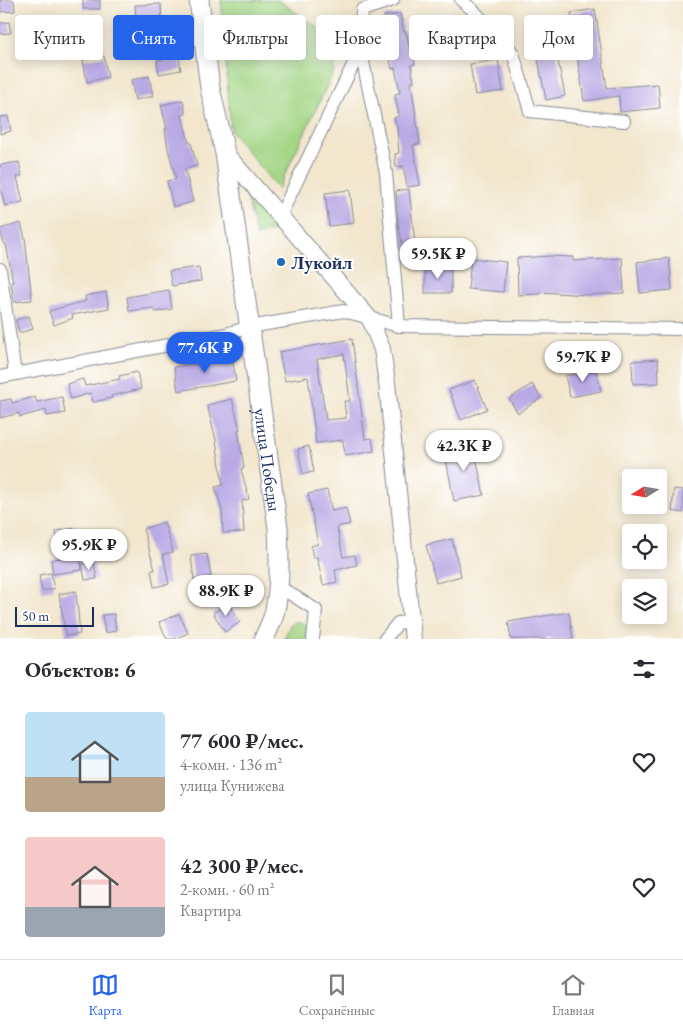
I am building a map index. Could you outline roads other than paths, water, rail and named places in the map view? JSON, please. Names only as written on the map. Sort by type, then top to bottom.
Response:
[{"type":"highway","name":"улица Победы","points":[[199,0],[210,88],[225,151]]},
{"type":"highway","name":"улица Победы","points":[[212,0],[221,86],[225,151],[274,493],[280,562],[274,614],[264,639]]},
{"type":"main road","points":[[225,151],[370,319],[382,349],[413,639]]},
{"type":"street","points":[[362,15],[362,10],[393,0]]},
{"type":"street","points":[[461,0],[474,11],[513,53],[530,111],[624,121]]},
{"type":"street","points":[[280,216],[354,60]]},
{"type":"street","points":[[363,60],[386,173],[399,326]]},
{"type":"street","points":[[0,269],[15,374]]},
{"type":"street","points":[[0,377],[226,334],[249,327],[344,311],[399,326],[683,329]]},
{"type":"street","points":[[278,586],[316,610],[313,639]]},
{"type":"street","points":[[386,639],[398,623],[412,621]]},
{"type":"place","name":"Лукойл","points":[[281,262]]}]
